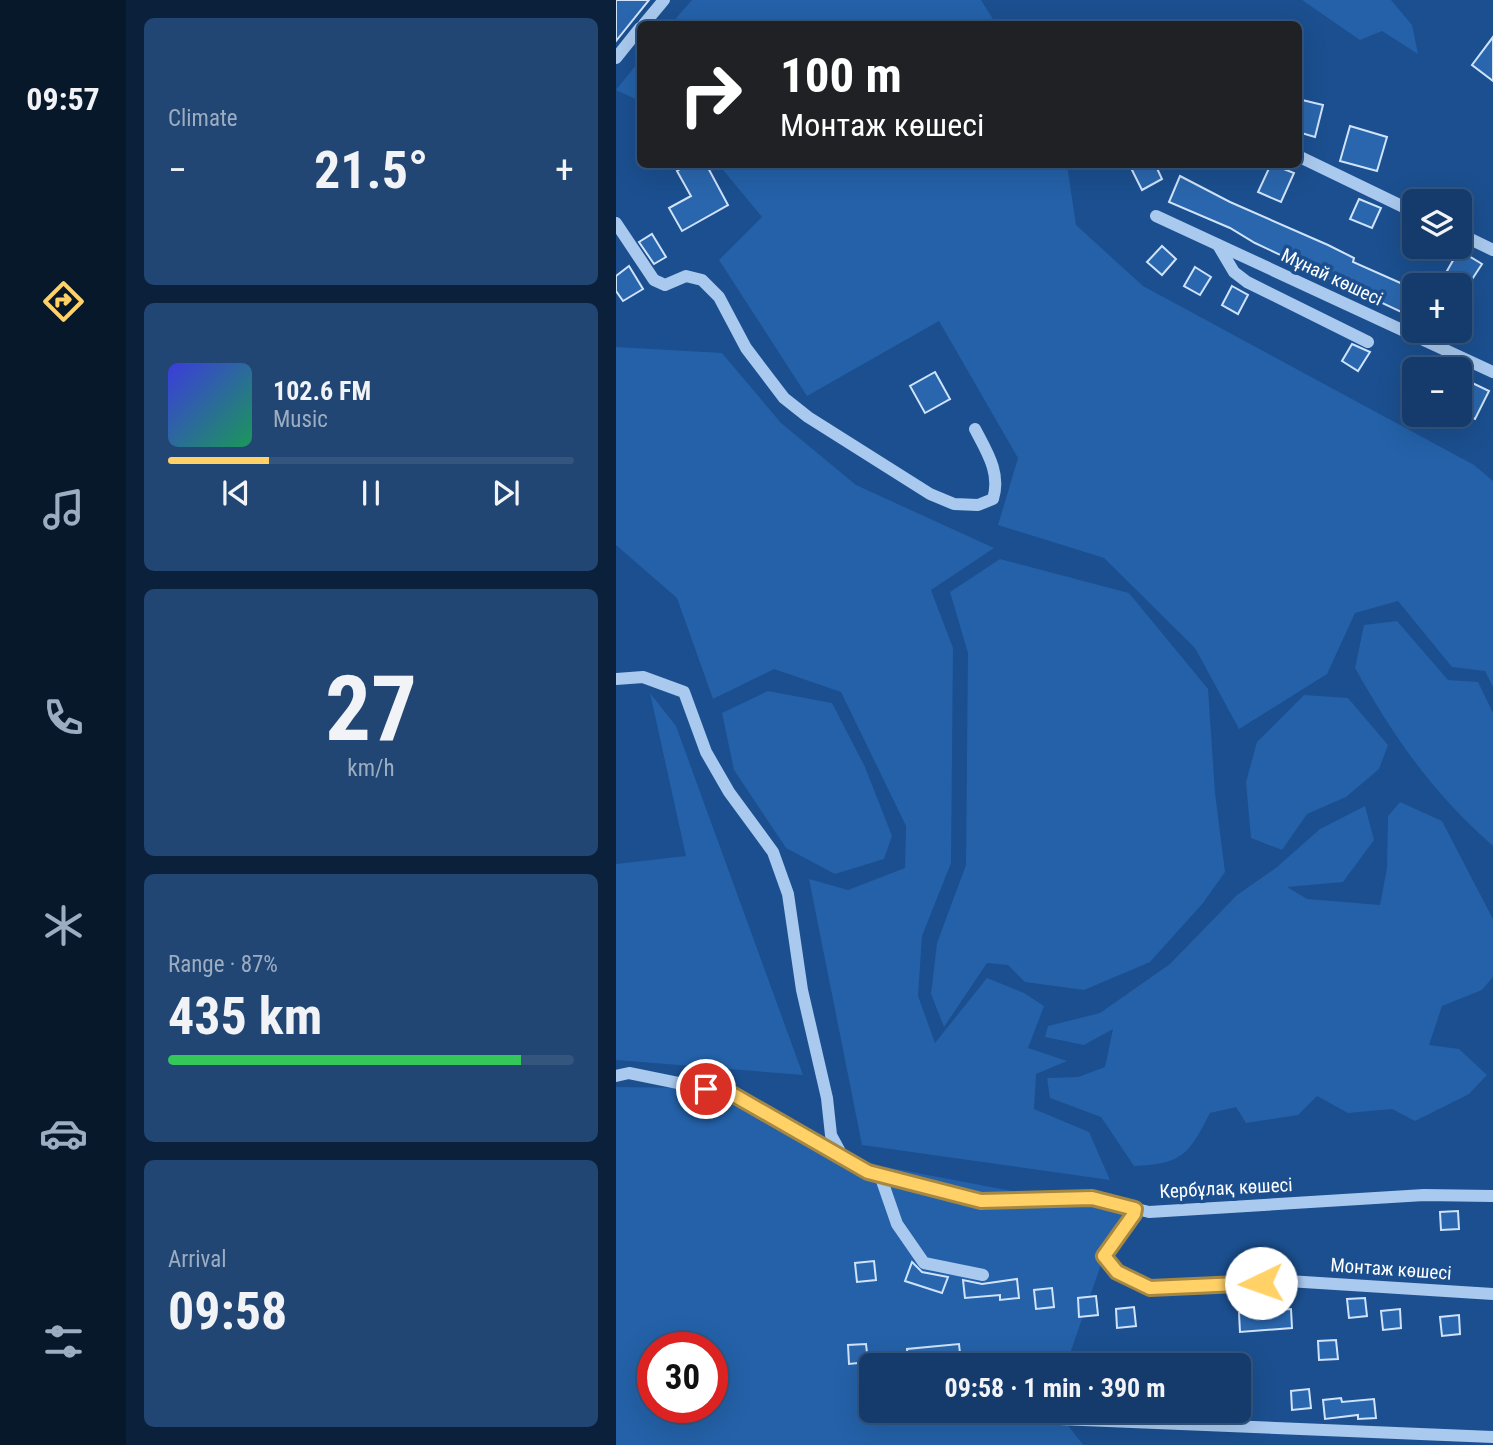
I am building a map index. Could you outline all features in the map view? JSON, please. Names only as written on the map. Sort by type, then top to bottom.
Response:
[{"type":"street","points":[[646,21],[664,0]]},
{"type":"street","points":[[616,58],[637,32]]},
{"type":"street","points":[[1302,158],[1402,206]]},
{"type":"street","name":"Мұнай көшесі","points":[[1156,216],[1493,372]]},
{"type":"street","points":[[616,223],[654,280],[665,285],[686,276],[702,280],[719,297],[746,348],[784,398],[808,417],[930,494],[954,504],[978,505],[993,499],[998,484],[991,460],[975,429]]},
{"type":"street","points":[[1472,240],[1493,250]]},
{"type":"street","points":[[1218,245],[1234,272],[1247,282],[1368,342]]},
{"type":"street","points":[[616,679],[643,677],[669,684],[684,692],[706,752],[729,792],[773,852],[789,894],[802,990],[827,1098],[831,1135],[844,1159]]},
{"type":"street","name":"Кербұлақ көшесі","points":[[616,1076],[629,1073],[732,1094],[844,1159],[880,1175],[981,1201],[1092,1198],[1149,1212],[1424,1195],[1493,1196]]},
{"type":"street","points":[[880,1175],[897,1224],[925,1263],[983,1275]]},
{"type":"street","name":"Монтаж көшесі","points":[[1135,1209],[1104,1256],[1117,1272],[1150,1288],[1289,1281],[1493,1294]]},
{"type":"street","points":[[1156,1423],[1493,1437]]},
{"type":"shaded area","points":[[692,0],[981,0],[994,21],[674,21]]},
{"type":"shaded area","points":[[1302,0],[1391,0],[1412,25],[1418,54],[1382,31],[1360,40]]},
{"type":"shaded area","points":[[637,64],[637,100],[616,90]]},
{"type":"shaded area","points":[[721,168],[1067,168],[1076,225],[1143,286],[1474,465],[1493,481],[1493,687],[1485,671],[1452,667],[1398,601],[1355,613],[1327,674],[1239,729],[1195,648],[1104,558],[998,525],[1018,458],[939,321],[807,396],[719,260],[762,217]]},
{"type":"shaded area","points":[[616,347],[722,353],[781,423],[856,485],[994,548],[931,590],[953,648],[951,863],[922,936],[918,996],[935,1043],[987,978],[1024,993],[1044,1006],[1028,1048],[1067,1061],[1036,1074],[1034,1109],[1089,1132],[1110,1180],[862,1145],[809,879],[848,890],[905,868],[906,826],[841,692],[774,669],[713,699],[677,598],[616,545]]},
{"type":"shaded area","points":[[1000,559],[1129,593],[1208,689],[1215,793],[1225,872],[1203,903],[1150,962],[1084,990],[1025,982],[1008,965],[987,963],[944,1027],[931,994],[937,943],[966,865],[968,653],[950,592]]},
{"type":"shaded area","points":[[1397,621],[1448,680],[1478,682],[1493,713],[1493,846],[1451,805],[1416,763],[1355,668],[1364,625]]},
{"type":"shaded area","points":[[768,691],[832,703],[865,767],[892,836],[884,859],[835,874],[786,848],[734,770],[722,713]]},
{"type":"shaded area","points":[[650,693],[676,726],[803,1075],[616,1060],[616,864],[686,856]]},
{"type":"shaded area","points":[[1304,695],[1348,698],[1388,745],[1379,769],[1346,797],[1307,814],[1282,850],[1251,838],[1246,782],[1257,742]]},
{"type":"shaded area","points":[[1400,802],[1442,821],[1493,919],[1493,977],[1482,990],[1442,1006],[1429,1045],[1459,1049],[1487,1075],[1469,1094],[1415,1121],[1392,1109],[1348,1113],[1317,1096],[1298,1115],[1246,1123],[1236,1107],[1210,1113],[1190,1147],[1174,1159],[1164,1163],[1134,1166],[1101,1117],[1050,1098],[1047,1078],[1078,1077],[1105,1067],[1113,1029],[1084,1045],[1045,1037],[1048,1026],[1100,1013],[1170,964],[1237,895],[1277,867],[1320,829],[1365,806],[1374,840],[1343,882],[1287,887],[1307,899],[1380,905],[1387,868],[1388,816]]},
{"type":"shaded area","points":[[616,1087],[700,1088],[844,1159],[1054,1199],[1127,1207],[1104,1256],[1070,1353],[859,1353],[859,1423],[1066,1423],[1083,1445],[616,1445]]},
{"type":"building","points":[[616,0],[649,0],[616,41]]},
{"type":"building","points":[[1493,37],[1493,81],[1472,65]]},
{"type":"building","points":[[1302,100],[1323,105],[1315,137],[1302,133]]},
{"type":"building","points":[[1350,126],[1387,137],[1377,171],[1340,161]]},
{"type":"building","points":[[682,168],[708,168],[728,205],[682,231],[669,208],[691,196],[677,171]]},
{"type":"building","points":[[1131,168],[1157,168],[1162,179],[1142,190]]},
{"type":"building","points":[[1269,168],[1281,168],[1294,173],[1281,202],[1258,192]]},
{"type":"building","points":[[1180,176],[1230,202],[1328,245],[1354,258],[1353,262],[1402,284],[1402,312],[1255,243],[1230,228],[1169,202]]},
{"type":"building","points":[[1359,199],[1381,208],[1372,228],[1350,219]]},
{"type":"building","points":[[652,234],[666,257],[654,264],[639,242]]},
{"type":"building","points":[[1162,246],[1176,259],[1162,275],[1147,262]]},
{"type":"building","points":[[1472,258],[1482,264],[1472,279],[1472,273],[1447,271],[1454,259]]},
{"type":"building","points":[[629,266],[643,289],[623,301],[616,291],[616,276]]},
{"type":"building","points":[[1195,267],[1211,277],[1200,295],[1184,286]]},
{"type":"building","points":[[1232,286],[1248,295],[1238,314],[1222,305]]},
{"type":"building","points":[[1352,344],[1370,352],[1358,371],[1342,361]]},
{"type":"building","points":[[935,372],[950,399],[925,413],[910,386]]},
{"type":"building","points":[[1472,383],[1489,391],[1475,419],[1472,418]]},
{"type":"building","points":[[1458,1211],[1459,1229],[1441,1230],[1440,1212]]},
{"type":"building","points":[[874,1261],[876,1280],[857,1282],[855,1263]]},
{"type":"building","points":[[912,1262],[922,1272],[948,1277],[942,1293],[905,1281]]},
{"type":"building","points":[[1017,1279],[1019,1298],[1000,1300],[1000,1295],[965,1298],[963,1280],[982,1284]]},
{"type":"building","points":[[1052,1288],[1054,1307],[1036,1309],[1034,1290]]},
{"type":"building","points":[[1096,1296],[1098,1315],[1079,1317],[1078,1298]]},
{"type":"building","points":[[1365,1298],[1367,1316],[1349,1318],[1347,1299]]},
{"type":"building","points":[[1134,1307],[1136,1326],[1117,1328],[1116,1309]]},
{"type":"building","points":[[1291,1309],[1292,1328],[1240,1332],[1239,1313]]},
{"type":"building","points":[[1400,1309],[1401,1328],[1383,1330],[1381,1311]]},
{"type":"building","points":[[1459,1315],[1460,1334],[1442,1336],[1440,1317]]},
{"type":"building","points":[[1336,1340],[1338,1359],[1319,1360],[1318,1341]]},
{"type":"building","points":[[866,1344],[867,1353],[859,1353],[859,1363],[849,1364],[848,1345]]},
{"type":"building","points":[[959,1344],[960,1353],[907,1353],[907,1349]]},
{"type":"building","points":[[1309,1389],[1311,1408],[1292,1410],[1291,1391]]},
{"type":"building","points":[[1341,1398],[1342,1402],[1374,1399],[1376,1418],[1358,1419],[1358,1415],[1325,1419],[1323,1400]]},
{"type":"route","points":[[706,1089],[732,1094],[868,1172],[981,1201],[1092,1198],[1135,1209],[1104,1256],[1117,1272],[1135,1283],[1150,1288],[1261,1283]]}]
